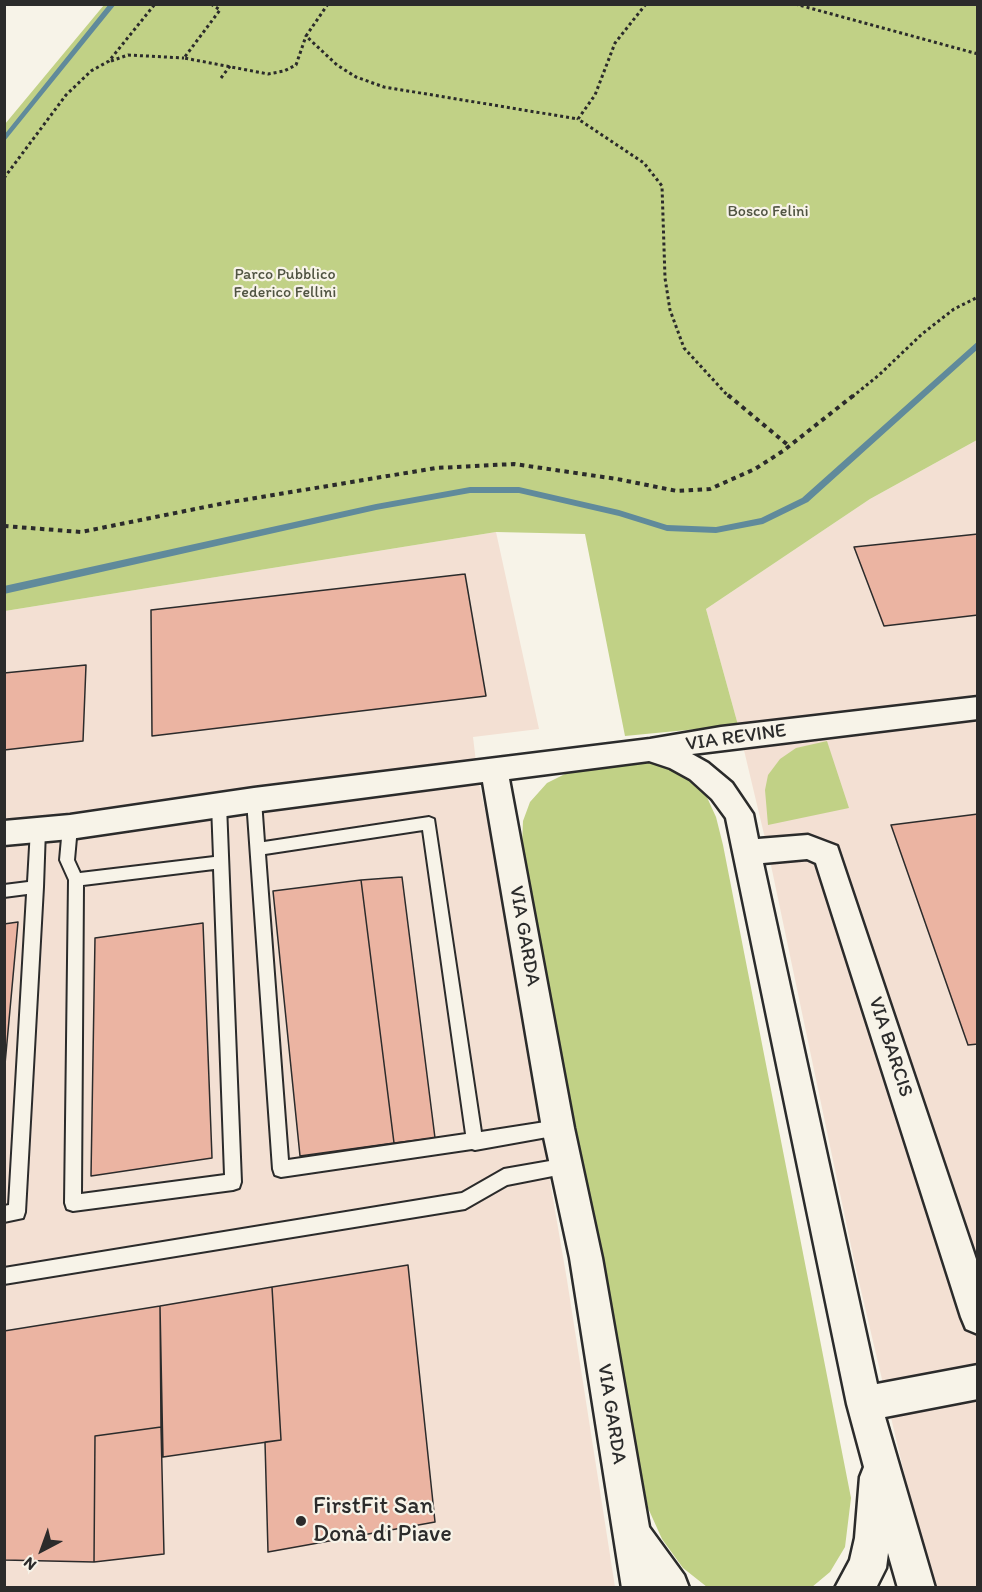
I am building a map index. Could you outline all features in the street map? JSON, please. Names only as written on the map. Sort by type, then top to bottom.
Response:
[{"type":"street","name":"VIA REVINE","points":[[494,771],[721,738],[978,708]]},
{"type":"street","points":[[650,750],[678,759],[699,771],[722,791],[739,814],[864,1404],[917,1587]]},
{"type":"street","points":[[4,833],[70,827],[254,800],[494,771]]},
{"type":"street","name":"VIA GARDA","points":[[494,771],[558,1128],[586,1258],[641,1587]]},
{"type":"street","name":"VIA BARCIS","points":[[748,852],[808,847],[827,855],[978,1317]]},
{"type":"street","points":[[864,1404],[978,1382]]},
{"type":"street","points":[[853,1587],[867,1568],[873,1538],[880,1462]]},
{"type":"street","points":[[630,1530],[661,1577],[671,1587]]},
{"type":"lane","points":[[254,800],[280,1168],[475,1142],[558,1128]]},
{"type":"lane","points":[[70,827],[67,860],[76,880],[73,1203],[233,1182],[219,805]]},
{"type":"lane","points":[[257,849],[429,823],[475,1142]]},
{"type":"lane","points":[[4,1214],[17,1212],[38,829]]},
{"type":"lane","points":[[76,880],[221,862]]},
{"type":"lane","points":[[4,891],[36,887]]},
{"type":"lane","points":[[4,1276],[465,1201],[504,1177],[567,1166]]},
{"type":"path","points":[[109,61],[155,4]]},
{"type":"path","points":[[184,58],[220,10],[211,4]]},
{"type":"path","points":[[4,178],[66,95],[91,71],[109,61],[128,55],[160,55],[268,74],[284,71],[296,65],[306,36],[328,4]]},
{"type":"path","points":[[578,119],[595,95],[615,43],[646,4]]},
{"type":"path","points":[[795,4],[978,54]]},
{"type":"path","points":[[306,36],[337,65],[356,77],[384,87],[578,119],[644,163],[662,186],[665,278],[670,310],[684,348],[711,379],[744,411],[789,446]]},
{"type":"path","points":[[221,78],[230,66]]},
{"type":"path","points":[[4,526],[81,532],[225,503],[436,468],[514,464],[617,478],[677,491],[710,489],[755,469],[789,446],[879,375],[922,333],[954,309],[978,297]]},
{"type":"shaded area","points":[[977,440],[977,1587],[931,1587],[855,1265],[768,851],[738,725],[706,609],[870,499]]},
{"type":"shaded area","points":[[496,532],[539,729],[473,737],[478,779],[490,832],[567,1280],[615,1587],[5,1588],[5,611]]},
{"type":"green space","name":"Bosco Felini","points":[[104,5],[977,5],[977,440],[870,499],[706,609],[738,725],[625,736],[585,534],[496,532],[5,611],[5,124]]},
{"type":"green space","points":[[827,741],[849,808],[768,825],[765,790],[768,775],[780,759],[796,748]]},
{"type":"green space","points":[[643,761],[675,769],[705,793],[716,817],[723,845],[851,1498],[845,1547],[830,1572],[812,1587],[707,1587],[683,1568],[662,1539],[648,1508],[522,845],[523,821],[530,802],[547,783],[575,769]]},
{"type":"building","points":[[978,534],[978,615],[884,626],[854,547]]},
{"type":"building","points":[[465,574],[486,696],[152,736],[151,610]]},
{"type":"building","points":[[86,665],[83,741],[4,750],[4,673]]},
{"type":"building","points":[[978,814],[978,1044],[968,1045],[891,825]]},
{"type":"building","points":[[402,877],[435,1138],[394,1143],[361,880]]},
{"type":"building","points":[[361,880],[394,1143],[300,1156],[273,891]]},
{"type":"building","points":[[18,922],[4,1075],[4,924]]},
{"type":"building","points":[[203,923],[212,1158],[91,1176],[95,938]]},
{"type":"building","points":[[408,1265],[435,1522],[268,1552],[265,1442],[281,1440],[272,1287]]},
{"type":"building","points":[[272,1287],[281,1440],[163,1457],[160,1306]]},
{"type":"building","points":[[160,1306],[161,1427],[95,1436],[94,1562],[4,1560],[4,1331]]},
{"type":"building","points":[[161,1427],[164,1554],[94,1562],[95,1436]]},
{"type":"waterway","points":[[4,140],[113,4]]},
{"type":"waterway","points":[[4,590],[376,507],[470,490],[519,490],[619,513],[667,528],[716,530],[763,521],[805,500],[978,344]]},
{"type":"place","name":"FirstFit San Donà di Piave","points":[[301,1521]]},
{"type":"park label","name":"Parco Pubblico Federico Fellini","points":[[285,284]]}]
